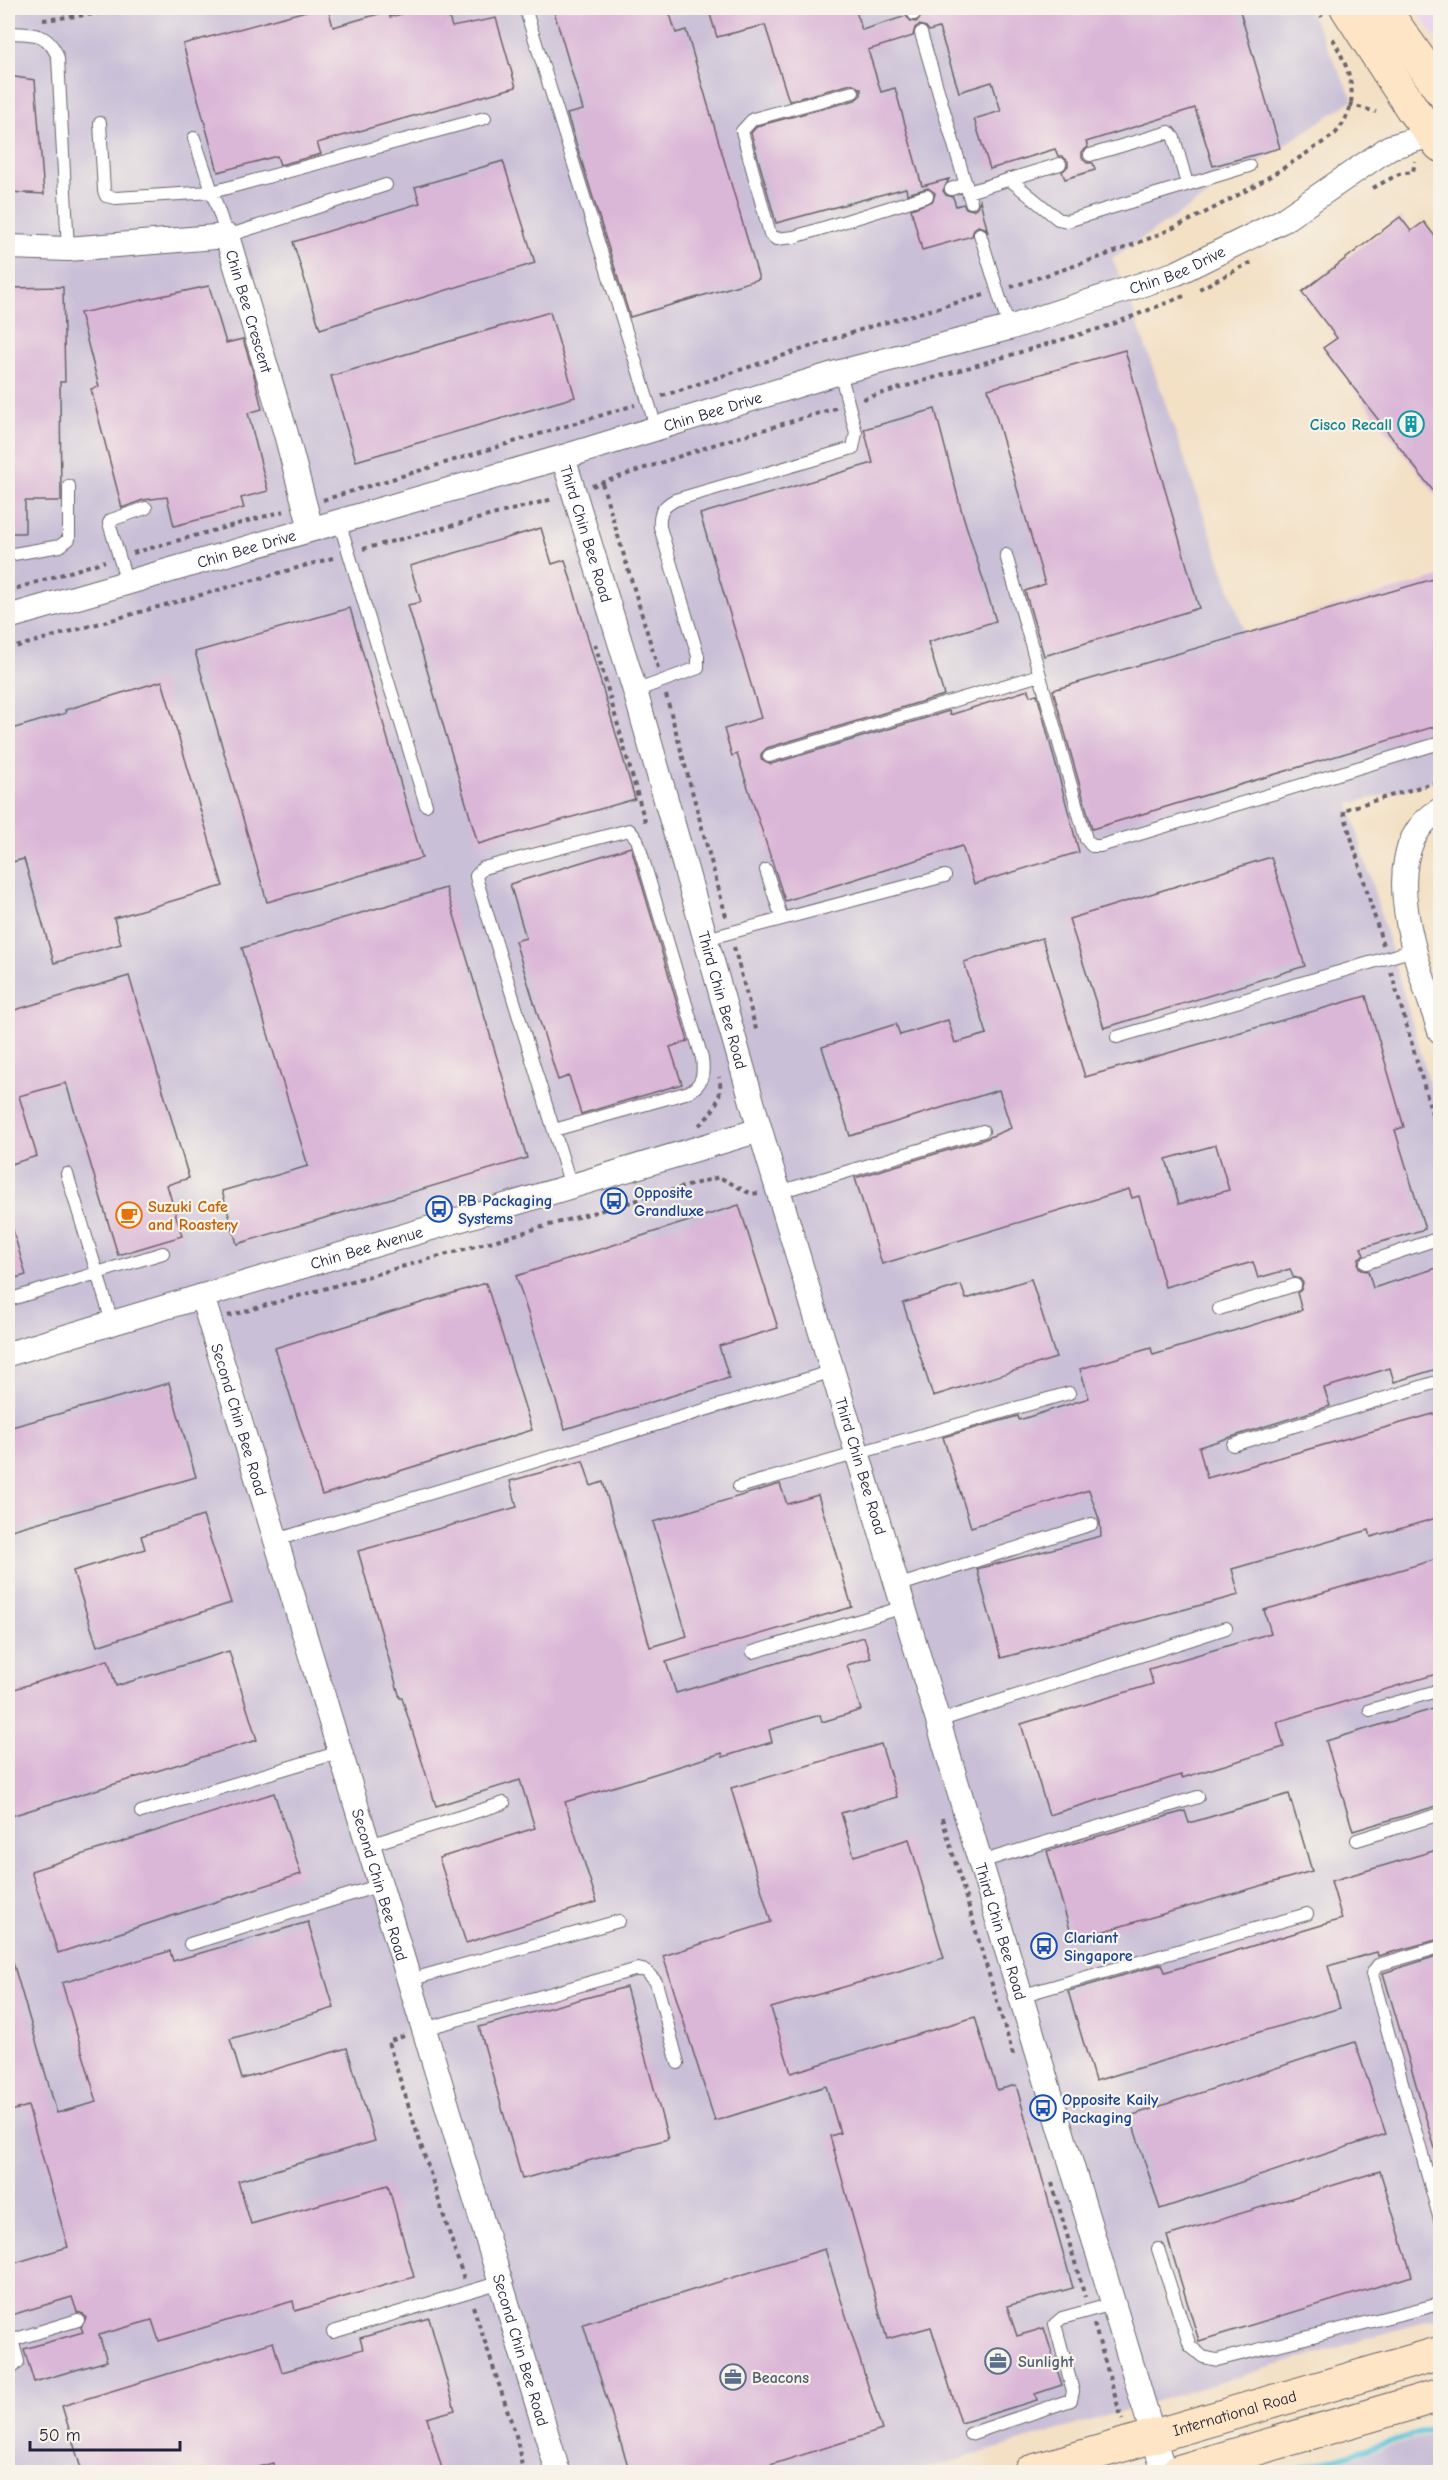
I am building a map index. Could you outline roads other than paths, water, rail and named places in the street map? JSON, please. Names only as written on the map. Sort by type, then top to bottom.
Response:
[{"type":"main road","points":[[1347,8],[1428,136]]},
{"type":"main road","points":[[1383,8],[1440,91]]},
{"type":"main road","points":[[1401,35],[1440,49]]},
{"type":"main road","name":"International Road","points":[[1030,2472],[1440,2353]]},
{"type":"main road","points":[[1177,2472],[1440,2395]]},
{"type":"street","points":[[1428,136],[1440,91]]},
{"type":"street","name":"Chin Bee Drive","points":[[8,617],[563,457],[840,372],[1009,328],[1177,273],[1232,248],[1282,221],[1390,147],[1428,136]]},
{"type":"street","name":"Chin Bee Crescent","points":[[8,247],[68,249],[227,236],[311,529]]},
{"type":"street","name":"Third Chin Bee Road","points":[[563,457],[635,691],[706,939],[760,1130],[772,1191],[833,1371],[1164,2472]]},
{"type":"street","points":[[1440,810],[1432,815],[1417,834],[1409,852],[1404,875],[1404,907],[1440,1031]]},
{"type":"street","name":"Chin Bee Avenue","points":[[8,1354],[760,1130]]},
{"type":"street","name":"Second Chin Bee Road","points":[[202,1296],[558,2472]]},
{"type":"lane","points":[[525,8],[656,427]]},
{"type":"lane","points":[[8,33],[38,35],[53,45],[57,58],[68,249]]},
{"type":"lane","points":[[921,33],[968,193]]},
{"type":"lane","points":[[853,92],[753,119],[746,125],[743,137],[770,234],[776,239],[794,237],[927,196]]},
{"type":"lane","points":[[100,123],[106,196],[116,198],[212,192],[485,118]]},
{"type":"lane","points":[[1090,155],[1169,132],[1174,138],[1187,184]]},
{"type":"lane","points":[[194,138],[227,236],[386,185]]},
{"type":"lane","points":[[951,189],[968,193],[1060,164]]},
{"type":"lane","points":[[1009,179],[1058,219],[1067,221],[1249,166]]},
{"type":"lane","points":[[981,234],[1009,328]]},
{"type":"lane","points":[[635,691],[694,671],[698,668],[699,663],[660,527],[659,517],[663,508],[675,500],[854,448],[856,433],[840,372]]},
{"type":"lane","points":[[8,555],[60,546],[69,539],[69,486]]},
{"type":"lane","points":[[127,583],[110,523],[111,520],[146,508]]},
{"type":"lane","points":[[339,521],[426,805]]},
{"type":"lane","points":[[1006,555],[1086,839],[1092,846],[1100,846],[1440,745]]},
{"type":"lane","points":[[769,756],[1040,675]]},
{"type":"lane","points":[[554,1130],[689,1092],[698,1087],[702,1079],[702,1058],[637,839],[629,830],[483,868],[476,876],[571,1186]]},
{"type":"lane","points":[[766,870],[782,919]]},
{"type":"lane","points":[[706,939],[945,876]]},
{"type":"lane","points":[[1117,1037],[1416,949]]},
{"type":"lane","points":[[772,1191],[983,1131]]},
{"type":"lane","points":[[67,1174],[112,1323]]},
{"type":"lane","points":[[1366,1263],[1440,1238]]},
{"type":"lane","points":[[8,1300],[163,1253]]},
{"type":"lane","points":[[1220,1309],[1295,1284]]},
{"type":"lane","points":[[276,1540],[833,1371]]},
{"type":"lane","points":[[1233,1445],[1440,1381]]},
{"type":"lane","points":[[739,1487],[1069,1393]]},
{"type":"lane","points":[[753,1653],[1092,1524]]},
{"type":"lane","points":[[938,1721],[1227,1628]]},
{"type":"lane","points":[[1370,1710],[1440,1690]]},
{"type":"lane","points":[[141,1812],[340,1752]]},
{"type":"lane","points":[[980,1862],[1198,1797]]},
{"type":"lane","points":[[369,1845],[504,1803]]},
{"type":"lane","points":[[1357,1840],[1440,1814]]},
{"type":"lane","points":[[190,1944],[381,1885]]},
{"type":"lane","points":[[1020,1996],[1307,1914]]},
{"type":"lane","points":[[409,1980],[619,1921]]},
{"type":"lane","points":[[1440,1947],[1378,1965],[1372,1974],[1440,2220]]},
{"type":"lane","points":[[424,2029],[638,1970],[646,1971],[656,1982],[678,2063]]},
{"type":"lane","points":[[1158,2248],[1190,2346],[1203,2357],[1217,2360],[1440,2304]]},
{"type":"lane","points":[[333,2332],[501,2283]]},
{"type":"lane","points":[[970,2434],[1071,2400],[1073,2391],[1055,2324],[1062,2318],[1113,2304]]},
{"type":"lane","points":[[8,2372],[18,2362],[13,2343],[16,2339],[78,2320]]},
{"type":"waterway","points":[[1290,2472],[1440,2427]]},
{"type":"place","name":"Cisco Recall","points":[[1411,424]]},
{"type":"place","name":"Opposite Grandluxe","points":[[614,1201]]},
{"type":"place","name":"PB Packaging Systems","points":[[439,1209]]},
{"type":"place","name":"Suzuki Cafe and Roastery","points":[[129,1215]]},
{"type":"place","name":"Clariant Singapore","points":[[1044,1946]]},
{"type":"place","name":"Opposite Kaily Packaging","points":[[1043,2108]]},
{"type":"place","name":"Sunlight","points":[[998,2361]]},
{"type":"place","name":"Beacons","points":[[733,2377]]}]
